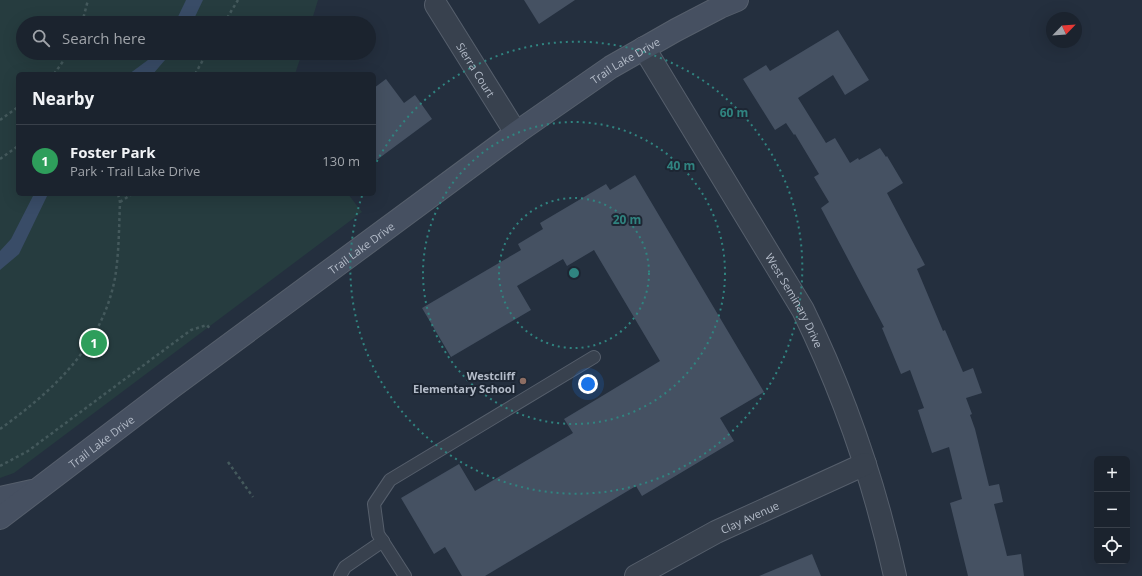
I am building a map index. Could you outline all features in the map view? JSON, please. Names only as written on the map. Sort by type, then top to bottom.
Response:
[{"type":"street","name":"Trail Lake Drive","points":[[0,518],[516,133],[612,67],[714,10],[737,0]]},
{"type":"street","name":"Sierra Court","points":[[436,5],[516,133]]},
{"type":"street","name":"West Seminary Drive","points":[[644,48],[803,310],[821,347],[836,382],[865,464],[885,530],[894,576]]},
{"type":"street","name":"Clay Avenue","points":[[636,576],[716,532],[865,464]]},
{"type":"street","points":[[0,498],[39,489]]},
{"type":"lane","points":[[405,576],[378,534],[374,504],[390,480],[594,357]]},
{"type":"lane","points":[[340,576],[345,567],[383,541]]},
{"type":"path","points":[[84,16],[88,0]]},
{"type":"path","points":[[228,16],[238,0]]},
{"type":"path","points":[[55,72],[64,60]]},
{"type":"path","points":[[195,72],[203,60]]},
{"type":"path","points":[[0,120],[16,108]]},
{"type":"path","points":[[0,159],[16,147]]},
{"type":"path","points":[[0,429],[16,418],[74,365],[88,347],[98,329],[115,280],[118,257],[120,202],[118,196]]},
{"type":"path","points":[[120,202],[129,196]]},
{"type":"path","points":[[0,466],[28,451],[191,330],[207,325],[226,348]]},
{"type":"path","points":[[228,462],[253,497]]},
{"type":"green space","points":[[0,0],[318,0],[313,16],[16,16],[16,60],[300,60],[296,72],[16,72],[16,196],[350,196],[362,212],[14,473],[0,478]]},
{"type":"water","points":[[186,0],[203,0],[195,16],[178,16]]},
{"type":"water","points":[[148,60],[165,60],[155,72],[132,72]]},
{"type":"water","points":[[33,196],[47,196],[19,254],[0,270],[0,251],[11,239]]},
{"type":"building","points":[[524,0],[575,0],[539,24]]},
{"type":"building","points":[[838,30],[869,80],[845,95],[833,75],[798,98],[826,143],[835,138],[850,163],[858,158],[859,160],[880,148],[886,157],[887,156],[903,183],[887,193],[925,265],[917,269],[943,331],[945,330],[963,372],[973,368],[982,393],[966,398],[972,414],[970,415],[975,429],[989,486],[999,484],[1003,502],[994,504],[1007,556],[1021,554],[1024,576],[968,576],[950,503],[962,499],[949,447],[932,453],[918,410],[924,408],[910,370],[901,374],[882,328],[884,327],[821,208],[829,202],[814,177],[819,174],[795,134],[794,135],[786,123],[775,130],[743,79],[766,65],[770,71]]},
{"type":"building","points":[[386,79],[404,103],[415,95],[432,119],[376,161],[376,86]]},
{"type":"building","points":[[635,175],[764,392],[720,418],[734,441],[642,496],[636,486],[485,576],[462,576],[445,547],[434,554],[401,498],[459,464],[475,491],[573,433],[564,419],[660,361],[594,250],[567,266],[563,259],[517,286],[531,310],[451,357],[422,308],[521,250],[518,244],[543,229],[540,223],[606,184],[610,190]]},
{"type":"building","points":[[812,554],[821,576],[759,576]]},
{"type":"place","name":"Foster Park","points":[[94,343]]},
{"type":"place","name":"Westcliff Elementary School","points":[[523,381]]}]
